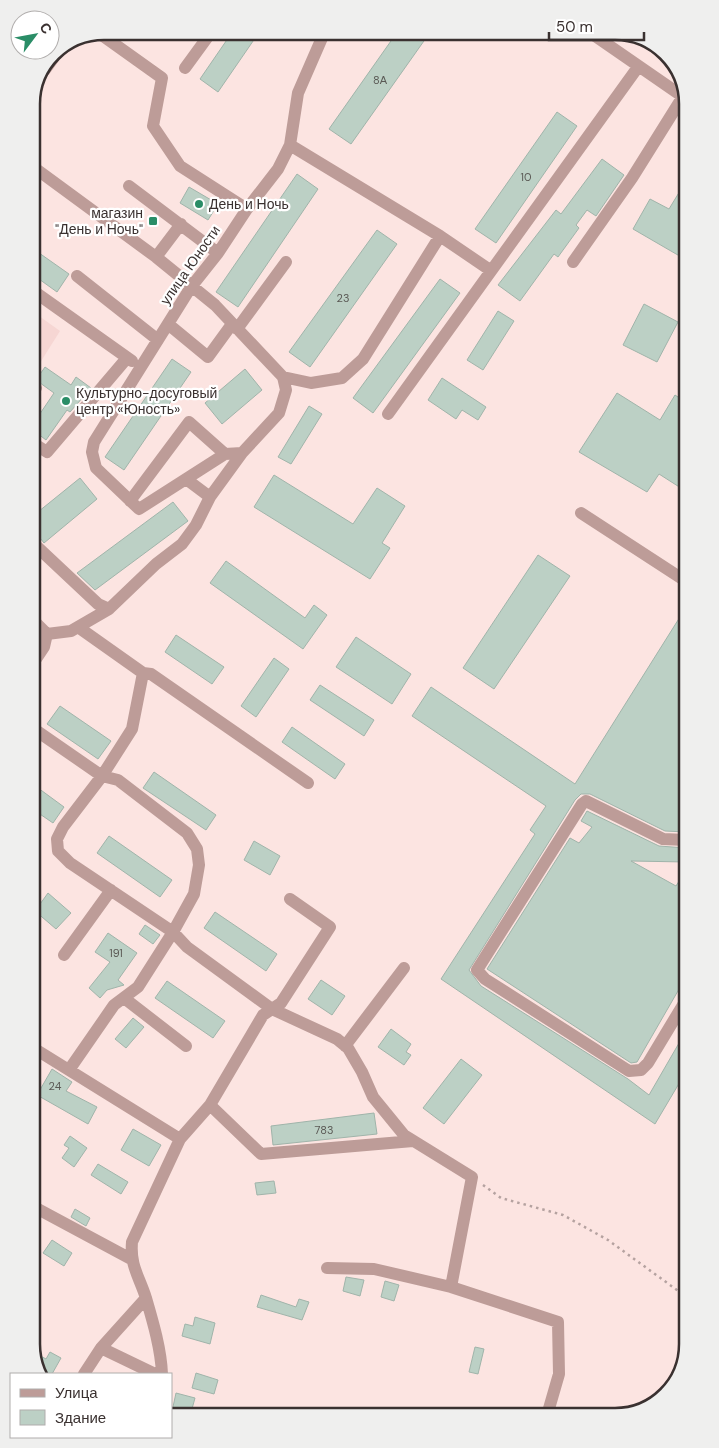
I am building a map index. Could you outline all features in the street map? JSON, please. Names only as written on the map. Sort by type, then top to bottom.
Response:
[{"type":"street","points":[[109,40],[162,78],[153,126],[180,166],[247,208]]},
{"type":"street","points":[[185,68],[205,40]]},
{"type":"street","name":"улица Юности","points":[[130,501],[96,468],[92,452],[94,442],[191,287],[218,253],[247,208],[278,168],[290,145],[298,93],[321,40]]},
{"type":"street","points":[[601,40],[678,94]]},
{"type":"street","points":[[388,414],[638,66]]},
{"type":"street","points":[[573,262],[632,178],[679,102]]},
{"type":"street","points":[[290,145],[440,236],[490,270]]},
{"type":"street","points":[[40,172],[156,258],[215,305],[283,377],[286,390],[279,413],[242,453],[210,497],[196,525],[182,544],[156,564],[109,609],[71,631],[47,634]]},
{"type":"street","points":[[129,186],[218,253]]},
{"type":"street","points":[[156,258],[181,224]]},
{"type":"street","points":[[283,377],[311,383],[342,378],[362,359],[440,236]]},
{"type":"street","points":[[168,324],[208,356],[235,326],[286,262]]},
{"type":"street","points":[[77,276],[158,340]]},
{"type":"street","points":[[40,296],[140,368]]},
{"type":"street","points":[[40,448],[47,452],[126,358]]},
{"type":"street","points":[[225,454],[189,422],[130,501],[139,509],[225,454],[242,453]]},
{"type":"street","points":[[186,479],[210,497]]},
{"type":"street","points":[[581,513],[679,577]]},
{"type":"street","points":[[40,550],[98,604],[109,609]]},
{"type":"street","points":[[40,627],[47,634]]},
{"type":"street","points":[[78,627],[143,673],[151,674],[308,783]]},
{"type":"street","points":[[40,653],[44,647],[47,634]]},
{"type":"street","points":[[143,673],[132,729],[102,776],[63,827],[56,839],[58,851],[70,863],[173,932],[186,947],[272,1009],[337,1039],[345,1046],[362,1072],[373,1096],[404,1136],[472,1177],[451,1287]]},
{"type":"street","points":[[40,733],[102,776],[118,780],[187,833],[197,849],[199,865],[194,894],[173,932],[138,987],[114,1005],[69,1070]]},
{"type":"street","points":[[679,840],[663,839],[586,801],[477,970],[485,979],[629,1072],[640,1070],[648,1063],[679,1012]]},
{"type":"street","points":[[64,955],[111,890]]},
{"type":"street","points":[[162,1373],[161,1360],[146,1298],[131,1259],[132,1242],[180,1139],[210,1106],[263,1015],[281,1003],[330,927],[290,899]]},
{"type":"street","points":[[345,1046],[404,968]]},
{"type":"street","points":[[124,998],[186,1046]]},
{"type":"street","points":[[40,1052],[180,1139]]},
{"type":"street","points":[[210,1106],[261,1154],[414,1141]]},
{"type":"street","points":[[40,1210],[131,1259]]},
{"type":"street","points":[[328,1268],[374,1269],[451,1287],[558,1322],[559,1374],[549,1408]]},
{"type":"street","points":[[85,1373],[101,1348],[146,1298]]},
{"type":"street","points":[[101,1348],[154,1373]]},
{"type":"path","points":[[472,1177],[501,1198],[563,1215],[608,1240],[679,1291]]},
{"type":"shaded area","points":[[40,317],[60,331],[40,363]]},
{"type":"building","points":[[227,40],[254,40],[218,92],[200,79]]},
{"type":"building","points":[[392,40],[425,40],[351,144],[329,129]]},
{"type":"building","points":[[557,112],[577,126],[496,243],[475,229]]},
{"type":"building","points":[[602,159],[624,175],[596,216],[587,210],[576,225],[579,228],[558,257],[554,254],[520,301],[498,285],[556,210],[561,214]]},
{"type":"building","points":[[297,174],[318,189],[238,307],[216,292]]},
{"type":"building","name":"День и Ночь","points":[[189,187],[218,204],[208,220],[180,203]]},
{"type":"building","points":[[679,193],[679,256],[633,229],[650,199],[669,209]]},
{"type":"building","points":[[377,230],[397,244],[310,367],[289,352]]},
{"type":"building","points":[[40,254],[69,274],[57,292],[40,280]]},
{"type":"building","points":[[440,279],[460,293],[373,413],[353,398]]},
{"type":"building","points":[[644,304],[678,322],[657,362],[623,345]]},
{"type":"building","points":[[498,311],[514,321],[483,370],[467,360]]},
{"type":"building","points":[[172,359],[191,372],[124,470],[105,457]]},
{"type":"building","name":"Культурно-досуговый центр «Юность»","points":[[45,367],[71,385],[76,377],[91,388],[70,412],[67,410],[46,440],[40,435],[40,414],[54,393],[40,383],[40,374]]},
{"type":"building","points":[[245,369],[262,390],[222,424],[205,403]]},
{"type":"building","points":[[442,378],[486,407],[478,420],[462,410],[456,419],[428,400]]},
{"type":"building","points":[[617,393],[660,420],[675,395],[679,398],[679,487],[659,474],[647,492],[579,452]]},
{"type":"building","points":[[309,406],[322,414],[291,464],[278,457]]},
{"type":"building","points":[[274,475],[353,524],[377,488],[405,506],[382,543],[390,548],[370,579],[254,507]]},
{"type":"building","points":[[80,478],[97,499],[44,543],[40,538],[40,510]]},
{"type":"building","points":[[173,502],[188,521],[95,590],[77,573]]},
{"type":"building","points":[[538,555],[570,576],[494,689],[463,668]]},
{"type":"building","points":[[226,561],[305,618],[314,605],[327,615],[303,649],[210,583]]},
{"type":"building","points":[[679,619],[679,832],[665,831],[590,794],[581,794],[575,800],[469,970],[481,986],[628,1079],[649,1095],[679,1043],[679,1084],[655,1124],[441,979],[535,834],[530,830],[546,806],[412,716],[431,687],[575,784]]},
{"type":"building","points":[[176,635],[224,667],[212,684],[165,652]]},
{"type":"building","points":[[356,637],[411,674],[392,704],[336,667]]},
{"type":"building","points":[[274,658],[289,669],[256,717],[241,706]]},
{"type":"building","points":[[320,685],[374,720],[364,736],[310,700]]},
{"type":"building","points":[[60,706],[111,741],[98,759],[47,724]]},
{"type":"building","points":[[292,727],[345,764],[335,779],[282,742]]},
{"type":"building","points":[[154,772],[216,815],[206,830],[143,788]]},
{"type":"building","points":[[40,789],[64,807],[53,823],[40,814]]},
{"type":"building","points":[[587,811],[659,846],[679,847],[679,862],[631,861],[676,886],[679,881],[679,989],[637,1062],[631,1063],[487,969],[570,838],[579,843],[592,827],[581,821]]},
{"type":"building","points":[[109,836],[172,880],[160,897],[97,853]]},
{"type":"building","points":[[254,841],[280,856],[270,875],[244,860]]},
{"type":"building","points":[[48,893],[71,913],[56,929],[40,915],[40,904]]},
{"type":"building","points":[[215,912],[277,954],[266,971],[204,928]]},
{"type":"building","points":[[145,925],[160,935],[153,944],[139,934]]},
{"type":"building","points":[[108,933],[137,953],[118,980],[124,985],[107,990],[100,998],[89,988],[110,962],[95,952]]},
{"type":"building","points":[[321,980],[345,996],[332,1015],[308,999]]},
{"type":"building","points":[[167,981],[225,1021],[213,1038],[155,998]]},
{"type":"building","points":[[133,1018],[144,1027],[126,1048],[115,1039]]},
{"type":"building","points":[[391,1029],[411,1044],[406,1052],[411,1055],[404,1065],[378,1047]]},
{"type":"building","points":[[461,1059],[482,1075],[444,1124],[423,1108]]},
{"type":"building","points":[[52,1069],[72,1082],[66,1091],[97,1107],[88,1124],[40,1097],[40,1090]]},
{"type":"building","points":[[374,1113],[377,1134],[273,1145],[271,1126]]},
{"type":"building","points":[[133,1129],[161,1145],[149,1166],[121,1150]]},
{"type":"building","points":[[70,1136],[87,1148],[74,1167],[62,1158],[69,1148],[64,1145]]},
{"type":"building","points":[[98,1164],[128,1182],[121,1194],[91,1175]]},
{"type":"building","points":[[274,1181],[276,1193],[257,1195],[255,1183]]},
{"type":"building","points":[[75,1209],[90,1218],[86,1226],[71,1217]]},
{"type":"building","points":[[52,1240],[72,1253],[64,1266],[43,1253]]},
{"type":"building","points":[[346,1277],[364,1280],[360,1296],[343,1291]]},
{"type":"building","points":[[385,1281],[399,1285],[394,1301],[381,1297]]},
{"type":"building","points":[[261,1295],[296,1307],[299,1299],[309,1302],[302,1320],[257,1307]]},
{"type":"building","points":[[195,1317],[215,1323],[210,1344],[182,1336],[185,1324],[193,1326]]},
{"type":"building","points":[[475,1347],[484,1349],[478,1374],[469,1372]]},
{"type":"building","points":[[50,1352],[61,1358],[53,1373],[47,1373],[41,1356],[46,1359]]},
{"type":"building","points":[[196,1373],[218,1380],[214,1394],[192,1388]]},
{"type":"building","points":[[176,1393],[195,1398],[192,1408],[173,1408]]},
{"type":"place","name":"День и Ночь","points":[[199,204]]},
{"type":"place","name":"магазин \"День и Ночь\"","points":[[153,221]]},
{"type":"place","name":"Культурно-досуговый центр «Юность»","points":[[66,401]]}]
